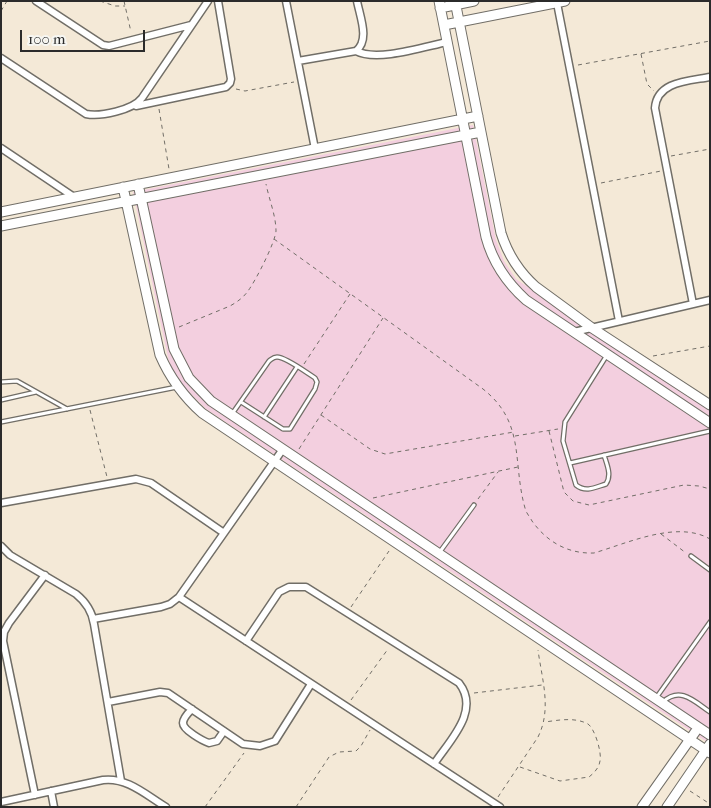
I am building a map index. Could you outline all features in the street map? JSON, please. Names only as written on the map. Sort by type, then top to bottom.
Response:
[{"type":"street","points":[[36,1],[100,44],[109,46],[192,25]]},
{"type":"street","points":[[132,106],[142,98],[208,1]]},
{"type":"street","points":[[2,61],[86,114],[102,115],[132,106],[226,87],[231,79],[218,1]]},
{"type":"street","points":[[286,1],[315,149]]},
{"type":"street","points":[[356,51],[362,44],[364,37],[357,1]]},
{"type":"street","points":[[474,1],[440,5],[486,237],[494,261],[508,282],[526,300],[710,423]]},
{"type":"street","points":[[444,26],[561,2],[569,67],[620,321]]},
{"type":"street","points":[[456,3],[501,233],[511,258],[520,272],[536,287],[592,328],[710,405]]},
{"type":"street","points":[[298,61],[356,51],[364,55],[379,56],[447,42]]},
{"type":"street","points":[[693,304],[655,108],[659,94],[670,85],[710,77]]},
{"type":"street","points":[[1,212],[478,116]]},
{"type":"street","points":[[1,226],[481,132]]},
{"type":"street","points":[[1,148],[74,197]]},
{"type":"street","points":[[138,184],[169,331],[176,355],[189,378],[211,401],[710,735]]},
{"type":"street","points":[[123,187],[156,342],[165,367],[177,387],[202,413],[690,740],[708,749],[667,807]]},
{"type":"street","points":[[574,332],[710,300]]},
{"type":"street","points":[[93,619],[161,607],[170,604],[179,597],[283,449]]},
{"type":"street","points":[[1,503],[136,479],[151,483],[224,533]]},
{"type":"street","points":[[1,546],[10,555],[76,594],[85,602],[93,619],[121,781]]},
{"type":"street","points":[[461,586],[470,574]]},
{"type":"street","points":[[35,795],[3,641],[8,623],[45,575]]},
{"type":"street","points":[[246,641],[279,592],[289,587],[300,586],[312,589],[459,684],[465,694],[467,706],[465,718],[434,764]]},
{"type":"street","points":[[179,597],[497,806]]},
{"type":"street","points":[[108,702],[164,692],[172,695],[243,744],[260,746],[275,741],[311,684]]},
{"type":"street","points":[[192,709],[184,720],[183,724],[186,729],[209,743],[217,742],[224,731]]},
{"type":"street","points":[[642,807],[698,728]]},
{"type":"street","points":[[1,802],[103,780],[121,781],[166,807]]},
{"type":"street","points":[[51,791],[54,807]]},
{"type":"lane","points":[[604,455],[609,476],[608,482],[587,490],[576,485],[564,441],[564,428],[567,417],[608,354]]},
{"type":"lane","points":[[232,415],[241,402],[272,358],[279,357],[315,378],[317,386],[292,428],[283,429],[241,402]]},
{"type":"lane","points":[[264,417],[298,368]]},
{"type":"lane","points":[[1,382],[14,381],[68,409]]},
{"type":"lane","points":[[1,422],[177,387]]},
{"type":"lane","points":[[1,400],[36,392]]},
{"type":"lane","points":[[570,463],[710,431]]},
{"type":"lane","points":[[439,554],[474,505]]},
{"type":"lane","points":[[691,556],[710,570]]},
{"type":"lane","points":[[658,701],[710,622]]},
{"type":"lane","points":[[658,701],[681,694],[710,712]]},
{"type":"path","points":[[1,11],[7,1]]},
{"type":"path","points":[[100,1],[114,6],[125,6]]},
{"type":"path","points":[[124,1],[132,40]]},
{"type":"path","points":[[569,67],[710,41]]},
{"type":"path","points":[[641,54],[647,84],[659,94]]},
{"type":"path","points":[[230,83],[238,89],[245,91],[302,81]]},
{"type":"path","points":[[158,101],[171,178]]},
{"type":"path","points":[[664,158],[710,149]]},
{"type":"path","points":[[592,185],[667,170]]},
{"type":"path","points":[[169,331],[237,302],[249,291],[274,239],[276,225],[263,175]]},
{"type":"path","points":[[274,239],[490,394],[507,415],[514,432],[525,509],[540,531],[559,546],[579,553],[594,553],[660,534],[685,531],[710,539]]},
{"type":"path","points":[[298,368],[350,293]]},
{"type":"path","points":[[294,456],[384,317]]},
{"type":"path","points":[[640,359],[710,346]]},
{"type":"path","points":[[88,405],[109,483]]},
{"type":"path","points":[[321,415],[370,449],[386,454],[514,432]]},
{"type":"path","points":[[514,436],[564,428]]},
{"type":"path","points":[[360,500],[519,467]]},
{"type":"path","points":[[474,505],[498,472]]},
{"type":"path","points":[[660,534],[691,556]]},
{"type":"path","points":[[348,612],[395,542]]},
{"type":"path","points":[[497,806],[519,766],[538,737],[544,722],[546,700],[536,637]]},
{"type":"path","points":[[346,707],[393,641]]},
{"type":"path","points":[[465,694],[543,685]]},
{"type":"path","points":[[519,766],[554,780],[564,781],[589,777],[599,766],[601,757],[591,726],[572,720],[544,722]]},
{"type":"path","points":[[296,807],[327,760],[336,753],[353,752],[359,749],[374,725]]},
{"type":"path","points":[[205,807],[249,746]]},
{"type":"path","points":[[682,785],[710,804]]},
{"type":"shaded area","points":[[473,125],[496,240],[504,261],[516,279],[710,410],[710,744],[206,409],[184,387],[172,369],[168,358],[133,192]]}]
